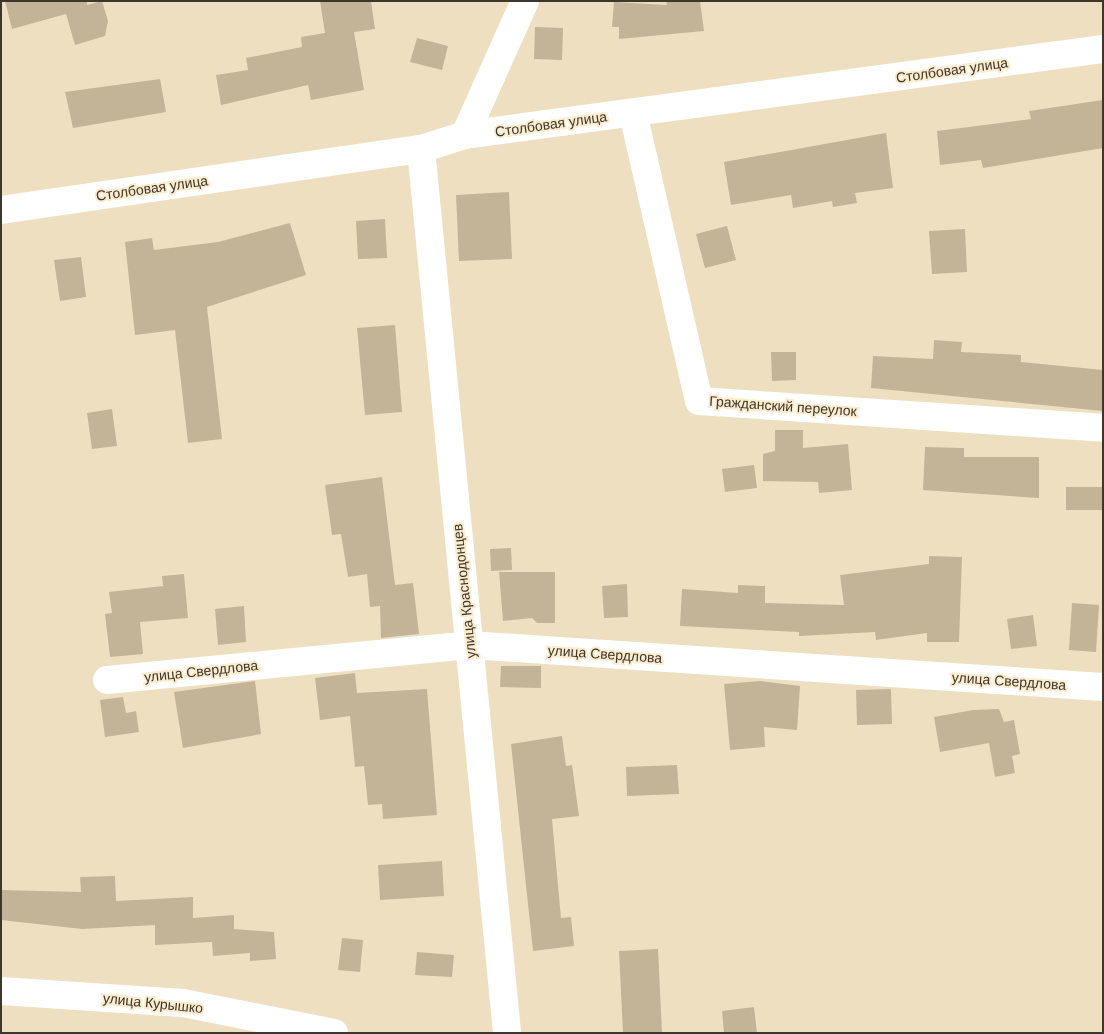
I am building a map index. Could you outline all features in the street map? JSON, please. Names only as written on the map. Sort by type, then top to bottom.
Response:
[{"type":"street","points":[[465,135],[525,1]]},
{"type":"street","name":"Столбовая улица","points":[[1,210],[421,149],[465,135],[1103,49]]},
{"type":"street","name":"Гражданский переулок","points":[[633,113],[699,401],[1103,428]]},
{"type":"street","name":"улица Краснодонцев","points":[[421,149],[507,1033]]},
{"type":"street","name":"улица Свердлова","points":[[108,680],[469,644],[1103,687]]},
{"type":"street","name":"улица Курышко","points":[[1,991],[183,1003],[334,1033]]},
{"type":"building","points":[[5,1],[87,1],[87,5],[102,1],[108,21],[105,36],[75,45],[66,14],[12,29]]},
{"type":"building","points":[[320,1],[371,1],[375,29],[354,32],[364,90],[311,100],[308,85],[221,105],[216,75],[248,70],[246,58],[302,47],[301,37],[325,33]]},
{"type":"building","points":[[666,1],[700,1],[704,31],[619,39],[619,27],[612,27],[614,2],[667,5]]},
{"type":"building","points":[[535,27],[563,28],[562,60],[534,59]]},
{"type":"building","points":[[417,38],[448,46],[442,70],[410,62]]},
{"type":"building","points":[[160,79],[166,112],[73,128],[65,92]]},
{"type":"building","points":[[1103,100],[1103,148],[983,168],[981,160],[940,165],[937,131],[1031,119],[1029,111]]},
{"type":"building","points":[[886,133],[893,188],[855,193],[857,203],[833,207],[832,201],[793,208],[791,195],[731,205],[724,162]]},
{"type":"building","points":[[509,192],[512,259],[459,261],[456,195]]},
{"type":"building","points":[[385,219],[387,258],[358,259],[356,221]]},
{"type":"building","points":[[290,223],[306,275],[207,307],[222,439],[188,443],[175,330],[135,335],[125,242],[152,238],[154,250],[218,242]]},
{"type":"building","points":[[727,226],[736,260],[705,268],[696,234]]},
{"type":"building","points":[[965,229],[967,272],[932,274],[929,231]]},
{"type":"building","points":[[81,257],[86,297],[60,301],[54,260]]},
{"type":"building","points":[[395,325],[402,412],[365,415],[357,328]]},
{"type":"building","points":[[934,340],[962,342],[961,352],[1021,355],[1021,362],[1103,370],[1103,411],[871,388],[873,356],[933,359]]},
{"type":"building","points":[[771,352],[796,352],[796,380],[772,381]]},
{"type":"building","points":[[112,409],[117,446],[92,449],[87,413]]},
{"type":"building","points":[[775,430],[803,430],[803,448],[848,444],[852,490],[819,493],[818,482],[763,481],[763,454],[775,451]]},
{"type":"building","points":[[925,447],[964,448],[964,457],[1039,457],[1039,498],[923,490]]},
{"type":"building","points":[[754,465],[757,488],[725,492],[722,469]]},
{"type":"building","points":[[382,477],[395,585],[413,583],[419,634],[381,638],[380,606],[370,607],[367,574],[348,577],[341,534],[332,535],[325,485]]},
{"type":"building","points":[[1066,487],[1103,487],[1103,510],[1066,510]]},
{"type":"building","points":[[511,548],[512,570],[491,571],[490,549]]},
{"type":"building","points":[[929,556],[962,557],[959,642],[927,642],[927,633],[876,640],[875,632],[799,636],[799,632],[680,626],[682,589],[738,593],[738,585],[765,586],[765,603],[844,605],[840,575],[929,564]]},
{"type":"building","points":[[499,572],[555,572],[555,623],[537,623],[532,618],[503,621]]},
{"type":"building","points":[[184,574],[188,618],[140,622],[143,654],[110,657],[105,614],[112,613],[109,592],[163,586],[162,576]]},
{"type":"building","points":[[627,584],[628,617],[604,618],[602,586]]},
{"type":"building","points":[[1072,603],[1099,605],[1096,652],[1069,650]]},
{"type":"building","points":[[244,606],[246,642],[218,645],[215,609]]},
{"type":"building","points":[[1033,615],[1037,646],[1011,649],[1007,619]]},
{"type":"building","points":[[501,666],[541,666],[541,688],[500,687]]},
{"type":"building","points":[[355,673],[357,693],[427,689],[437,815],[383,819],[382,804],[368,805],[364,766],[355,767],[350,716],[320,720],[315,678]]},
{"type":"building","points":[[255,681],[261,734],[183,748],[174,692]]},
{"type":"building","points":[[760,681],[800,686],[797,730],[764,727],[765,747],[730,750],[724,684]]},
{"type":"building","points":[[891,689],[892,724],[857,725],[856,690]]},
{"type":"building","points":[[123,697],[126,713],[136,711],[139,732],[105,737],[100,700]]},
{"type":"building","points":[[999,709],[1004,722],[1014,720],[1020,754],[1012,756],[1015,773],[995,777],[989,743],[940,752],[934,717],[973,710]]},
{"type":"building","points":[[562,736],[566,766],[572,765],[579,816],[552,819],[561,918],[571,917],[574,946],[533,951],[511,744]]},
{"type":"building","points":[[677,765],[679,794],[627,796],[626,767]]},
{"type":"building","points":[[442,861],[444,896],[380,900],[378,865]]},
{"type":"building","points":[[115,876],[116,901],[193,897],[193,918],[234,915],[234,929],[274,932],[276,959],[250,961],[250,953],[213,956],[212,942],[155,945],[155,925],[82,929],[1,920],[1,890],[81,892],[80,877]]},
{"type":"building","points":[[342,938],[363,940],[360,972],[338,970]]},
{"type":"building","points":[[658,949],[662,1033],[623,1033],[619,951]]},
{"type":"building","points":[[417,952],[454,955],[452,977],[415,975]]},
{"type":"building","points":[[754,1007],[757,1033],[724,1033],[722,1011]]}]
